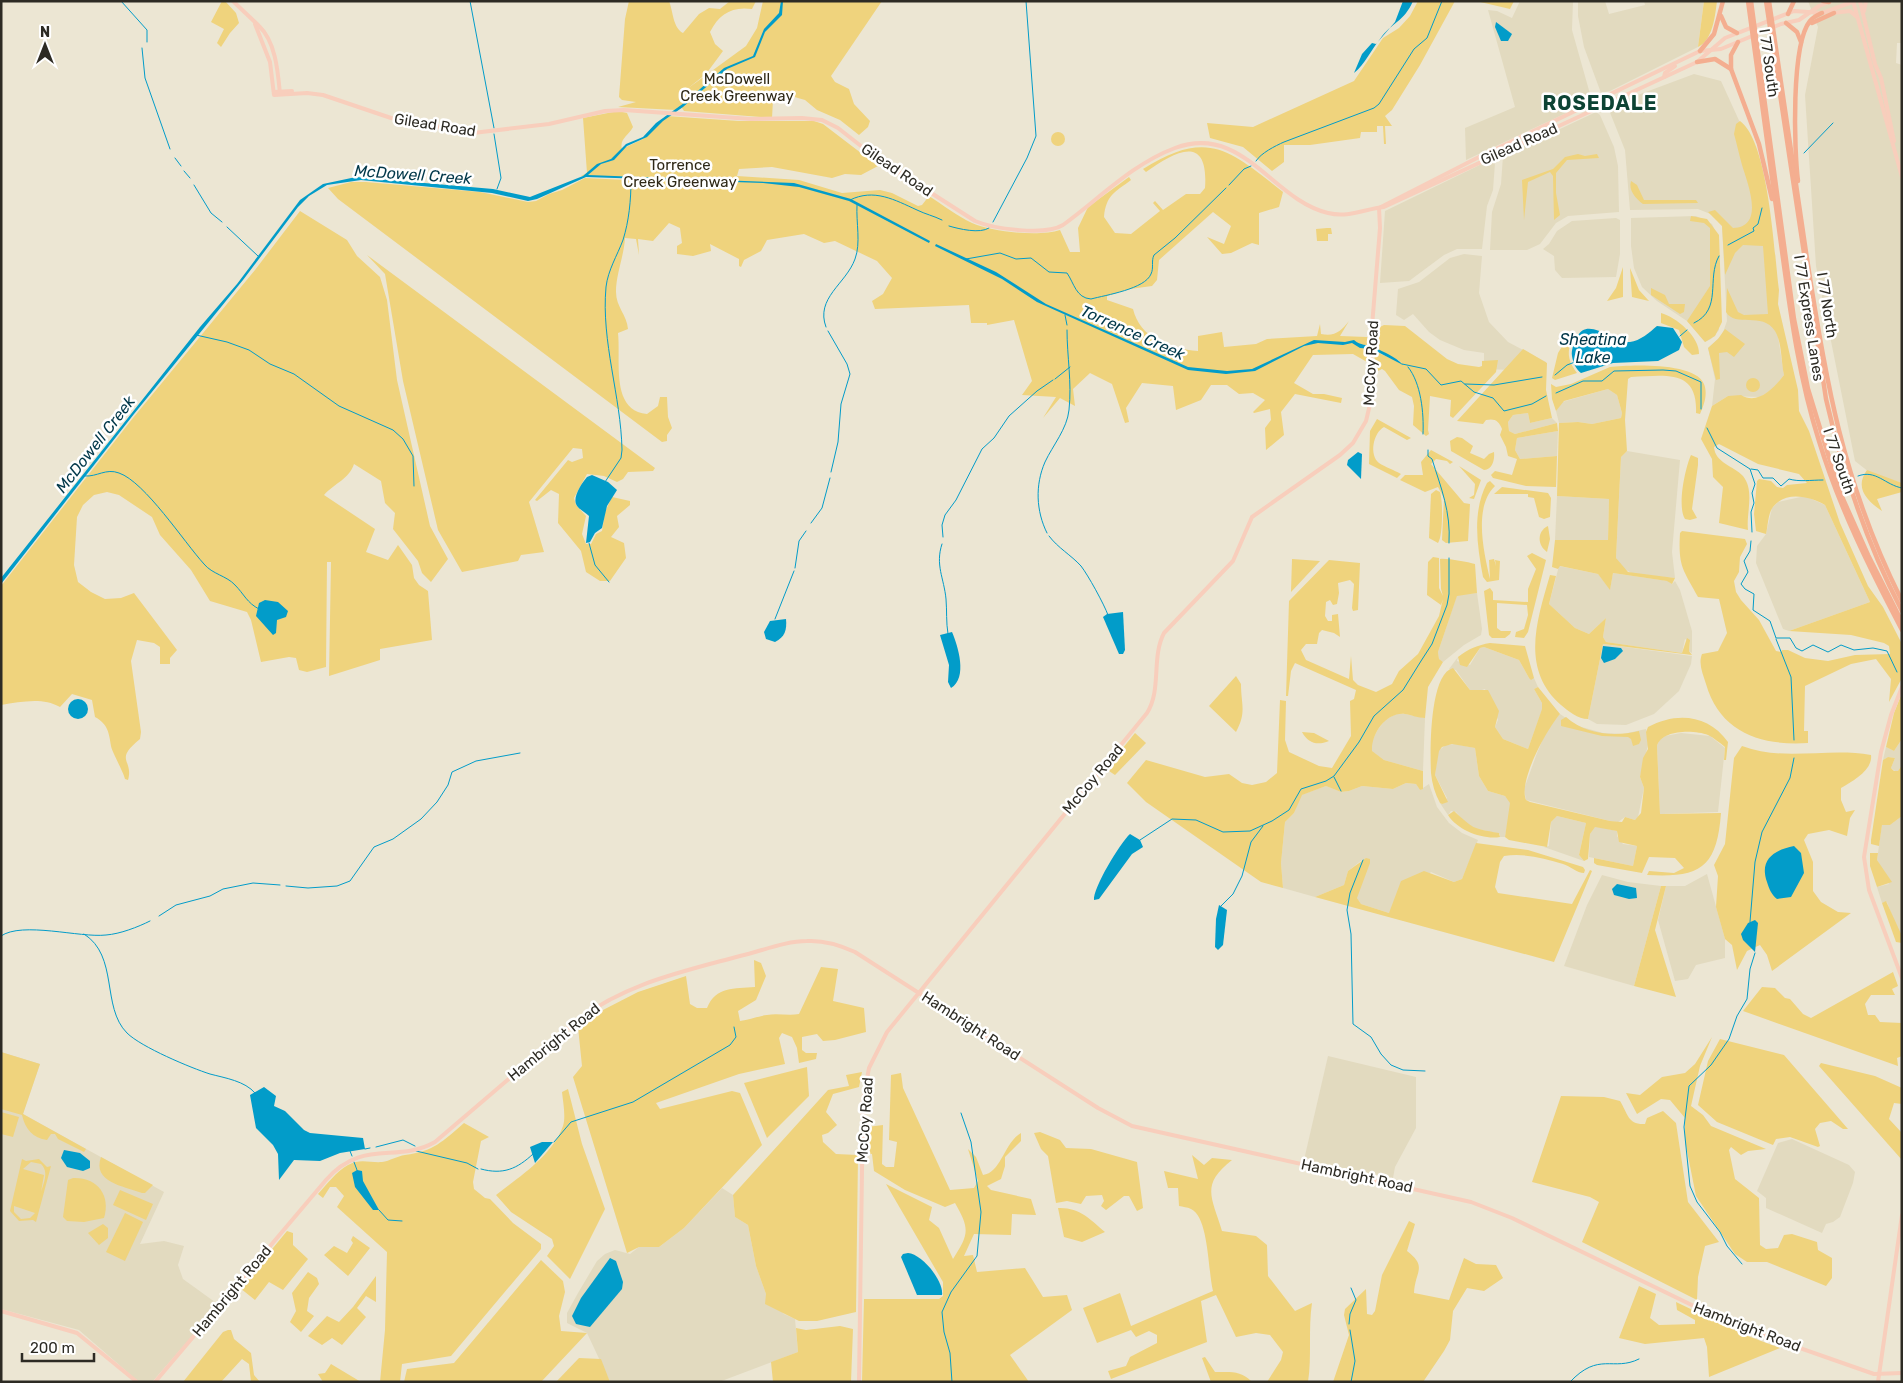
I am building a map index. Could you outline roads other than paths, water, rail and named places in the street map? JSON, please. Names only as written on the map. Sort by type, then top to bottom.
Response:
[{"type":"highway","points":[[1700,51],[1711,40],[1721,15],[1722,1]]},
{"type":"highway","name":"I 77 South","points":[[1750,1],[1781,246],[1801,372],[1824,458],[1856,541],[1902,630]]},
{"type":"highway","name":"I 77 Express Lanes","points":[[1750,1],[1794,319],[1808,389],[1822,440],[1842,498],[1902,622]]},
{"type":"highway","name":"I 77 Express Lanes","points":[[1768,1],[1826,399],[1839,452],[1861,519],[1902,611]]},
{"type":"highway","name":"I 77 North","points":[[1768,1],[1822,355],[1838,434],[1865,518],[1902,601]]},
{"type":"highway","points":[[1788,14],[1794,1]]},
{"type":"highway","points":[[1823,1],[1830,2]]},
{"type":"highway","points":[[1800,214],[1794,146],[1801,42],[1810,21],[1825,12]]},
{"type":"highway","points":[[1805,32],[1815,21],[1834,13]]},
{"type":"highway","points":[[1721,15],[1726,27],[1736,33]]},
{"type":"highway","points":[[1784,24],[1797,32],[1801,42]]},
{"type":"highway","points":[[1738,42],[1731,55],[1730,69],[1762,154],[1781,246]]},
{"type":"highway","points":[[1697,62],[1715,59],[1730,69]]},
{"type":"main road","points":[[234,1],[264,34],[272,50],[280,93]]},
{"type":"main road","points":[[1854,1],[1873,77],[1902,177]]},
{"type":"main road","name":"Gilead Road","points":[[255,24],[270,62],[274,93],[309,93],[336,97],[391,118],[473,133],[559,122],[614,110],[751,119],[810,118],[829,123],[874,157],[977,222],[1042,231],[1057,228],[1110,187],[1156,158],[1177,148],[1200,144],[1217,145],[1242,155],[1299,200],[1315,209],[1343,215],[1358,214],[1379,208],[1697,62],[1720,40],[1736,33],[1798,11],[1825,12],[1854,1]]},
{"type":"main road","points":[[1860,1],[1875,64],[1882,78],[1894,148]]},
{"type":"main road","points":[[1863,13],[1866,1]]},
{"type":"main road","name":"Gilead Road","points":[[1379,208],[1700,51],[1721,49],[1784,24],[1802,19],[1830,2]]},
{"type":"main road","points":[[1825,12],[1850,11],[1858,17]]},
{"type":"main road","points":[[1664,77],[1665,73],[1678,63]]},
{"type":"main road","points":[[1873,77],[1876,78],[1878,85],[1882,85]]},
{"type":"main road","points":[[1529,140],[1545,130],[1546,126]]},
{"type":"main road","name":"McCoy Road","points":[[859,1382],[864,1085],[878,1046],[918,992],[1147,713],[1154,697],[1162,637],[1178,617],[1233,561],[1252,517],[1332,461],[1353,443],[1363,427],[1370,408],[1372,386],[1370,344],[1380,228],[1379,208]]},
{"type":"main road","points":[[1902,687],[1890,715],[1880,752],[1864,862],[1871,896],[1902,978]]},
{"type":"main road","name":"Hambright Road","points":[[156,1382],[340,1165],[363,1155],[416,1149],[435,1142],[574,1022],[617,994],[669,976],[782,945],[810,941],[832,944],[852,951],[1098,1108],[1132,1126],[1471,1202],[1512,1218],[1731,1324],[1879,1375],[1902,1374]]},
{"type":"main road","points":[[1878,1382],[1902,1215]]},
{"type":"main road","points":[[1,1311],[77,1333],[137,1382]]},
{"type":"water","points":[[781,1],[783,1],[782,15],[765,32],[755,57],[727,69],[683,107],[663,121],[647,137],[627,146],[614,160],[601,164],[588,175],[794,183],[851,199],[930,241],[929,243],[849,201],[799,187],[763,183],[586,177],[537,199],[528,201],[492,193],[361,180],[327,185],[309,196],[298,207],[243,280],[134,414],[1,584],[1,578],[200,327],[237,284],[300,200],[323,184],[356,177],[493,189],[530,197],[583,176],[597,164],[611,159],[626,144],[643,137],[656,123],[684,103],[724,68],[753,56],[764,29],[779,13]]},
{"type":"water","points":[[1403,1],[1413,1],[1402,18],[1389,28],[1395,22]]},
{"type":"water","points":[[1496,22],[1512,34],[1508,41],[1501,41],[1495,27]]},
{"type":"water","points":[[1378,42],[1354,73],[1362,54],[1372,43],[1376,44]]},
{"type":"water","points":[[936,244],[996,272],[1046,304],[1188,367],[1227,371],[1252,369],[1314,340],[1345,342],[1354,340],[1374,347],[1403,365],[1372,349],[1360,348],[1352,343],[1343,345],[1318,343],[1304,346],[1255,371],[1226,374],[1188,370],[1037,302],[1002,279],[935,246]]},
{"type":"water","name":"Sheatina Lake","points":[[1657,326],[1673,328],[1682,342],[1679,350],[1658,361],[1613,363],[1581,373],[1575,366],[1572,349],[1582,331],[1594,329],[1617,339],[1630,342],[1641,338]]},
{"type":"water","points":[[1358,452],[1362,454],[1361,479],[1347,465],[1348,460]]},
{"type":"water","points":[[592,475],[608,482],[617,490],[607,506],[602,528],[595,533],[590,542],[586,543],[589,516],[578,507],[575,501],[581,486],[587,477]]},
{"type":"water","points":[[265,600],[278,602],[288,611],[286,617],[277,620],[276,633],[273,635],[256,616],[259,603]]},
{"type":"water","points":[[1123,612],[1125,650],[1123,654],[1119,654],[1103,617],[1107,614]]},
{"type":"water","points":[[786,619],[786,630],[781,638],[775,642],[766,639],[764,632],[770,621]]},
{"type":"water","points":[[952,632],[959,653],[960,670],[956,683],[951,688],[948,682],[949,665],[940,635]]},
{"type":"water","points":[[1603,646],[1621,648],[1623,651],[1615,659],[1604,663],[1601,658]]},
{"type":"water","points":[[78,699],[85,702],[88,709],[85,716],[78,719],[71,716],[68,709],[71,702]]},
{"type":"water","points":[[1130,834],[1140,840],[1143,847],[1132,854],[1099,899],[1094,900],[1098,886],[1108,866]]},
{"type":"water","points":[[1794,846],[1801,853],[1804,873],[1791,897],[1777,899],[1771,892],[1767,882],[1765,868],[1770,857],[1775,853]]},
{"type":"water","points":[[1617,884],[1636,888],[1637,898],[1629,899],[1614,895],[1612,889]]},
{"type":"water","points":[[1219,905],[1227,910],[1223,945],[1218,950],[1215,947],[1216,919]]},
{"type":"water","points":[[1755,920],[1758,923],[1755,952],[1743,940],[1741,934],[1748,923]]},
{"type":"water","points":[[264,1087],[276,1096],[274,1106],[285,1111],[304,1130],[310,1133],[363,1138],[365,1149],[340,1153],[320,1161],[294,1160],[279,1180],[278,1154],[273,1145],[256,1128],[250,1095]]},
{"type":"water","points":[[542,1142],[553,1142],[535,1163],[530,1147]]},
{"type":"water","points":[[64,1150],[80,1153],[90,1161],[90,1168],[83,1171],[67,1167],[61,1158]]},
{"type":"water","points":[[357,1170],[362,1171],[363,1181],[379,1210],[373,1210],[355,1187],[352,1173]]},
{"type":"water","points":[[908,1253],[920,1258],[931,1269],[940,1283],[942,1295],[917,1295],[901,1257],[903,1254]]},
{"type":"water","points":[[610,1258],[616,1261],[623,1282],[622,1289],[590,1327],[576,1324],[572,1316],[581,1298]]},
{"type":"waterway","points":[[121,1],[147,30],[147,42]]},
{"type":"waterway","points":[[470,1],[494,128]]},
{"type":"waterway","points":[[993,222],[1027,158],[1036,136],[1026,1]]},
{"type":"waterway","points":[[1256,161],[1280,144],[1374,108],[1379,104],[1414,49],[1427,38],[1442,1]]},
{"type":"waterway","points":[[142,48],[145,78],[170,149]]},
{"type":"waterway","points":[[1804,153],[1833,123]]},
{"type":"waterway","points":[[494,134],[501,178],[497,189]]},
{"type":"waterway","points":[[175,158],[181,166]]},
{"type":"waterway","points":[[1229,185],[1244,169],[1251,166]]},
{"type":"waterway","points":[[184,171],[190,178]]},
{"type":"waterway","points":[[605,482],[621,458],[622,450],[621,430],[606,328],[606,287],[625,233],[631,195],[631,180]]},
{"type":"waterway","points":[[194,185],[211,213],[222,222]]},
{"type":"waterway","points":[[966,259],[1000,253],[1016,259],[1031,258],[1049,272],[1067,273],[1079,293],[1086,298],[1091,299],[1115,293],[1141,284],[1147,279],[1152,272],[1154,255],[1175,238],[1226,188]]},
{"type":"waterway","points":[[850,200],[868,195],[876,195],[942,220]]},
{"type":"waterway","points":[[826,327],[824,317],[828,299],[851,268],[857,253],[857,205]]},
{"type":"waterway","points":[[1728,245],[1754,231],[1753,228],[1758,224],[1762,208]]},
{"type":"waterway","points":[[949,226],[975,231],[989,228]]},
{"type":"waterway","points":[[227,227],[258,256]]},
{"type":"waterway","points":[[1694,323],[1703,317],[1711,302],[1715,265],[1719,256]]},
{"type":"waterway","points":[[1065,315],[1067,325]]},
{"type":"waterway","points":[[1047,533],[1039,507],[1038,489],[1045,462],[1068,417],[1070,389],[1067,330]]},
{"type":"waterway","points":[[1680,336],[1687,330]]},
{"type":"waterway","points":[[828,331],[847,364],[850,374],[841,404],[838,442],[831,472]]},
{"type":"waterway","points":[[196,335],[227,342],[249,350],[270,364],[294,374],[339,406],[393,430],[403,439],[413,456],[414,486]]},
{"type":"waterway","points":[[1555,375],[1567,365],[1575,362]]},
{"type":"waterway","name":"Torrence Creek","points":[[1402,364],[1426,369],[1441,385],[1461,381],[1474,392],[1493,398],[1504,411],[1532,404],[1546,396]]},
{"type":"waterway","points":[[1055,379],[1070,367]]},
{"type":"waterway","points":[[1408,367],[1419,390],[1423,417],[1423,434]]},
{"type":"waterway","name":"Torrence Creek","points":[[1556,393],[1583,381],[1602,381],[1614,371],[1676,371],[1701,382],[1701,409]]},
{"type":"waterway","points":[[1465,384],[1494,385],[1542,377]]},
{"type":"waterway","points":[[943,537],[942,525],[945,515],[956,500],[982,449],[994,438],[1009,416],[1037,391],[1053,380]]},
{"type":"waterway","name":"Torrence Creek","points":[[1707,428],[1717,448],[1750,469],[1755,484],[1752,493],[1754,503],[1751,512],[1752,532]]},
{"type":"waterway","points":[[1428,450],[1428,456],[1432,459],[1445,500],[1449,543]]},
{"type":"waterway","points":[[1751,469],[1758,470],[1763,478],[1773,478],[1781,486],[1789,479],[1801,481],[1823,480]]},
{"type":"waterway","name":"McDowell Creek","points":[[85,476],[114,472],[129,479],[152,500],[207,567],[232,582],[259,609]]},
{"type":"waterway","points":[[1858,476],[1870,474],[1902,488]]},
{"type":"waterway","points":[[811,523],[822,508],[830,478]]},
{"type":"waterway","points":[[795,568],[799,541],[806,531]]},
{"type":"waterway","points":[[1049,536],[1081,566],[1096,590],[1108,615]]},
{"type":"waterway","name":"Torrence Creek","points":[[1751,541],[1750,551],[1744,561],[1748,572],[1741,584],[1745,589],[1754,594],[1753,610],[1770,621],[1776,638],[1790,638],[1796,648],[1802,651],[1813,645],[1828,652],[1841,645],[1854,650],[1873,648],[1887,651],[1897,672]]},
{"type":"waterway","points":[[589,543],[595,565],[609,582]]},
{"type":"waterway","points":[[942,544],[939,558],[946,599],[948,634]]},
{"type":"waterway","points":[[1140,840],[1172,819],[1196,820],[1223,832],[1250,831],[1272,821],[1289,810],[1301,789],[1326,781],[1334,776],[1359,742],[1374,716],[1403,690],[1432,644],[1447,605],[1449,594],[1449,558]]},
{"type":"waterway","points":[[775,619],[794,571]]},
{"type":"waterway","points":[[1776,639],[1791,677],[1794,740]]},
{"type":"waterway","points":[[286,886],[308,888],[337,886],[350,881],[374,847],[393,839],[421,819],[437,802],[448,785],[452,772],[476,761],[520,753]]},
{"type":"waterway","points":[[1750,922],[1755,862],[1762,832],[1790,778],[1794,758]]},
{"type":"waterway","points":[[1334,777],[1341,791]]},
{"type":"waterway","points":[[1221,906],[1233,894],[1242,876],[1251,842],[1263,826]]},
{"type":"waterway","points":[[1363,860],[1350,893],[1347,910],[1351,934],[1353,1024],[1371,1037],[1381,1054],[1391,1065],[1403,1070],[1425,1071]]},
{"type":"waterway","points":[[159,916],[176,905],[210,896],[223,889],[253,883],[280,885]]},
{"type":"waterway","points":[[1,936],[23,930],[106,935],[129,930],[150,921]]},
{"type":"waterway","points":[[84,934],[95,944],[102,955],[114,1010],[119,1022],[127,1033],[134,1039],[167,1056],[210,1074],[240,1083],[255,1093]]},
{"type":"waterway","points":[[1742,1264],[1727,1246],[1720,1232],[1697,1202],[1690,1186],[1684,1127],[1689,1086],[1711,1065],[1729,1039],[1737,1016],[1747,999],[1750,969],[1755,953]]},
{"type":"waterway","points":[[554,1142],[571,1122],[633,1102],[730,1045],[736,1037],[734,1027]]},
{"type":"waterway","points":[[952,1382],[950,1353],[944,1332],[942,1312],[951,1292],[977,1256],[981,1212],[971,1142],[961,1113]]},
{"type":"waterway","points":[[376,1147],[403,1140],[415,1146]]},
{"type":"waterway","points":[[365,1149],[370,1148]]},
{"type":"waterway","points":[[350,1151],[352,1156]]},
{"type":"waterway","points":[[416,1151],[467,1163],[478,1169]]},
{"type":"waterway","points":[[481,1169],[503,1171],[521,1164],[533,1154]]},
{"type":"waterway","points":[[354,1162],[357,1170]]},
{"type":"waterway","points":[[379,1210],[388,1220],[402,1221]]},
{"type":"waterway","points":[[1349,1324],[1350,1314],[1356,1300],[1351,1288]]},
{"type":"waterway","points":[[1350,1330],[1355,1361],[1351,1382]]},
{"type":"waterway","points":[[1570,1382],[1589,1367],[1621,1364],[1639,1359]]},
{"type":"district","name":"ROSEDALE","points":[[1600,103]]},
{"type":"park label","name":"McDowell Creek Greenway","points":[[737,88]]},
{"type":"park label","name":"Torrence Creek Greenway","points":[[680,174]]}]
